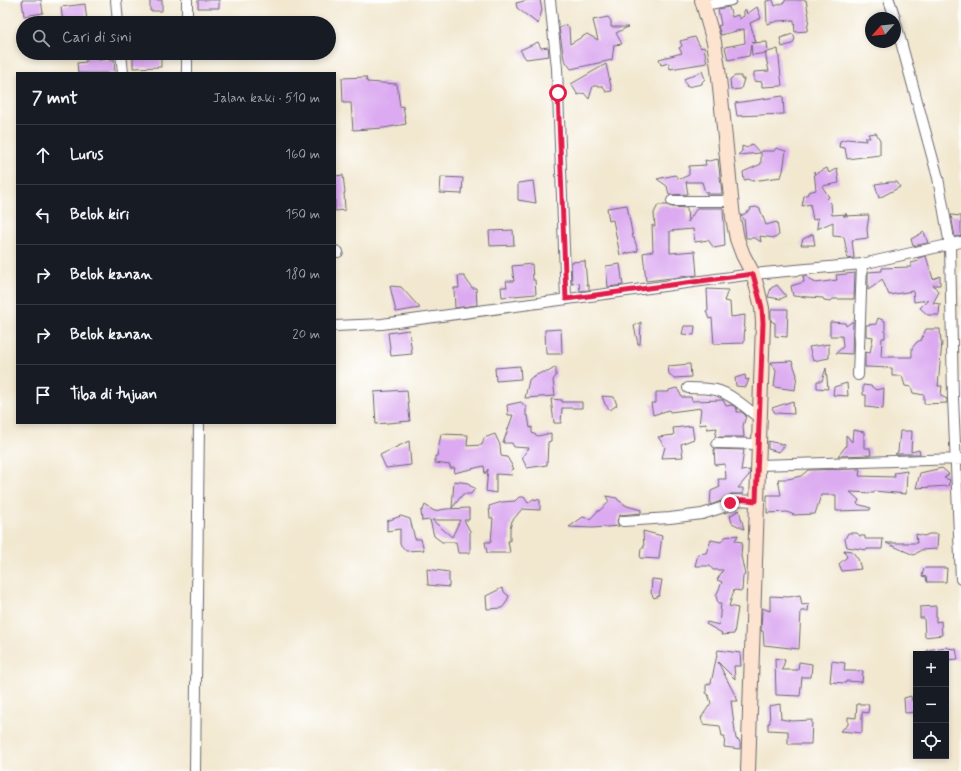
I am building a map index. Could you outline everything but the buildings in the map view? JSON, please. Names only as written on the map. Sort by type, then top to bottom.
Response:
[{"type":"street","points":[[116,0],[117,16]]},
{"type":"street","points":[[187,0],[187,16]]},
{"type":"street","points":[[550,0],[557,68],[566,299]]},
{"type":"street","points":[[731,0],[703,2],[714,42],[718,68],[731,201],[737,239],[753,274],[760,296],[763,323],[748,771]]},
{"type":"street","points":[[889,0],[893,12]]},
{"type":"street","points":[[901,41],[938,178],[950,245],[952,398],[958,459],[961,579]]},
{"type":"street","points":[[122,60],[123,72]]},
{"type":"street","points":[[187,60],[187,72]]},
{"type":"street","points":[[672,201],[731,201]]},
{"type":"street","points":[[336,326],[382,324],[753,274],[862,264],[961,242]]},
{"type":"street","points":[[858,375],[862,264]]},
{"type":"street","points":[[688,388],[717,390],[732,398],[760,419]]},
{"type":"street","points":[[195,771],[198,424]]},
{"type":"street","points":[[717,443],[758,444]]},
{"type":"street","points":[[758,464],[958,459]]},
{"type":"street","points":[[623,521],[702,514],[724,507],[734,500],[756,501]]},
{"type":"route","points":[[558,93],[566,299],[753,274],[762,308],[763,323],[756,501],[734,500],[730,503]]}]
